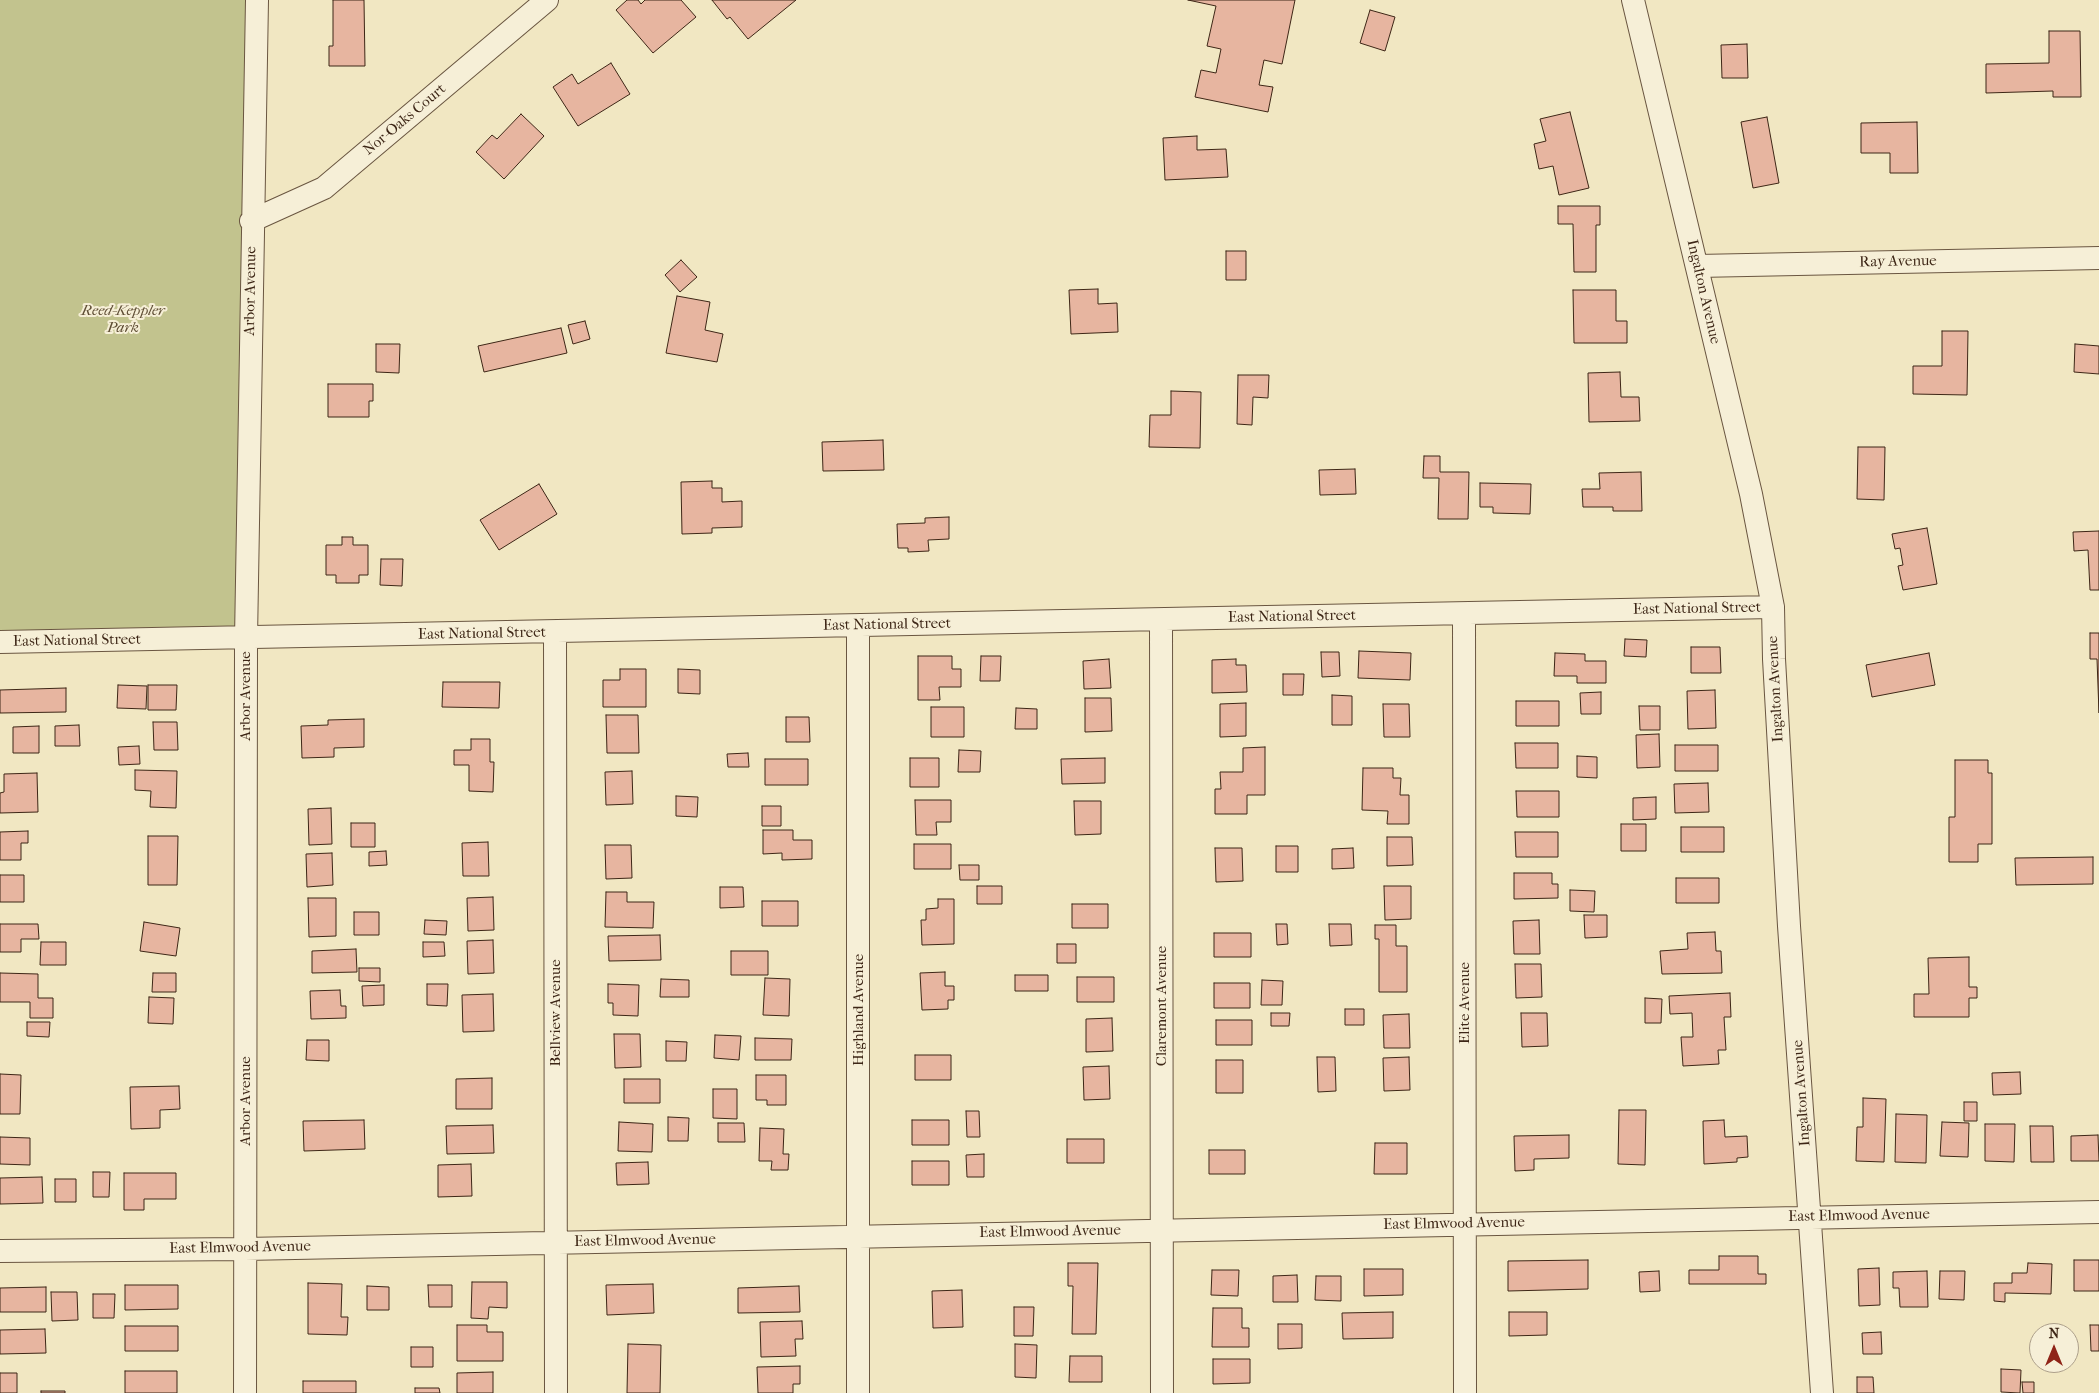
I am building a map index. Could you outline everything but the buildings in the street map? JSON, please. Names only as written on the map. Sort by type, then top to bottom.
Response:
[{"type":"street","name":"Arbor Avenue","points":[[245,1393],[246,639],[256,0]]},
{"type":"street","name":"Nor-Oaks Court","points":[[252,221],[324,188],[547,0]]},
{"type":"street","name":"Ingalton Avenue","points":[[1633,0],[1751,494],[1773,607],[1774,659],[1788,916],[1822,1393]]},
{"type":"street","name":"Ray Avenue","points":[[1697,266],[2099,258]]},
{"type":"street","name":"East National Street","points":[[0,642],[246,639],[1773,607]]},
{"type":"street","name":"Elite Avenue","points":[[1464,614],[1465,1393]]},
{"type":"street","name":"Claremont Avenue","points":[[1162,620],[1162,1393]]},
{"type":"street","name":"Highland Avenue","points":[[858,626],[858,1393]]},
{"type":"street","name":"Bellview Avenue","points":[[555,632],[556,1393]]},
{"type":"street","name":"East Elmwood Avenue","points":[[0,1251],[245,1249],[1810,1216],[2099,1212]]},
{"type":"green space","name":"Reed-Keppler Park","points":[[0,0],[246,0],[246,639],[0,643]]}]
